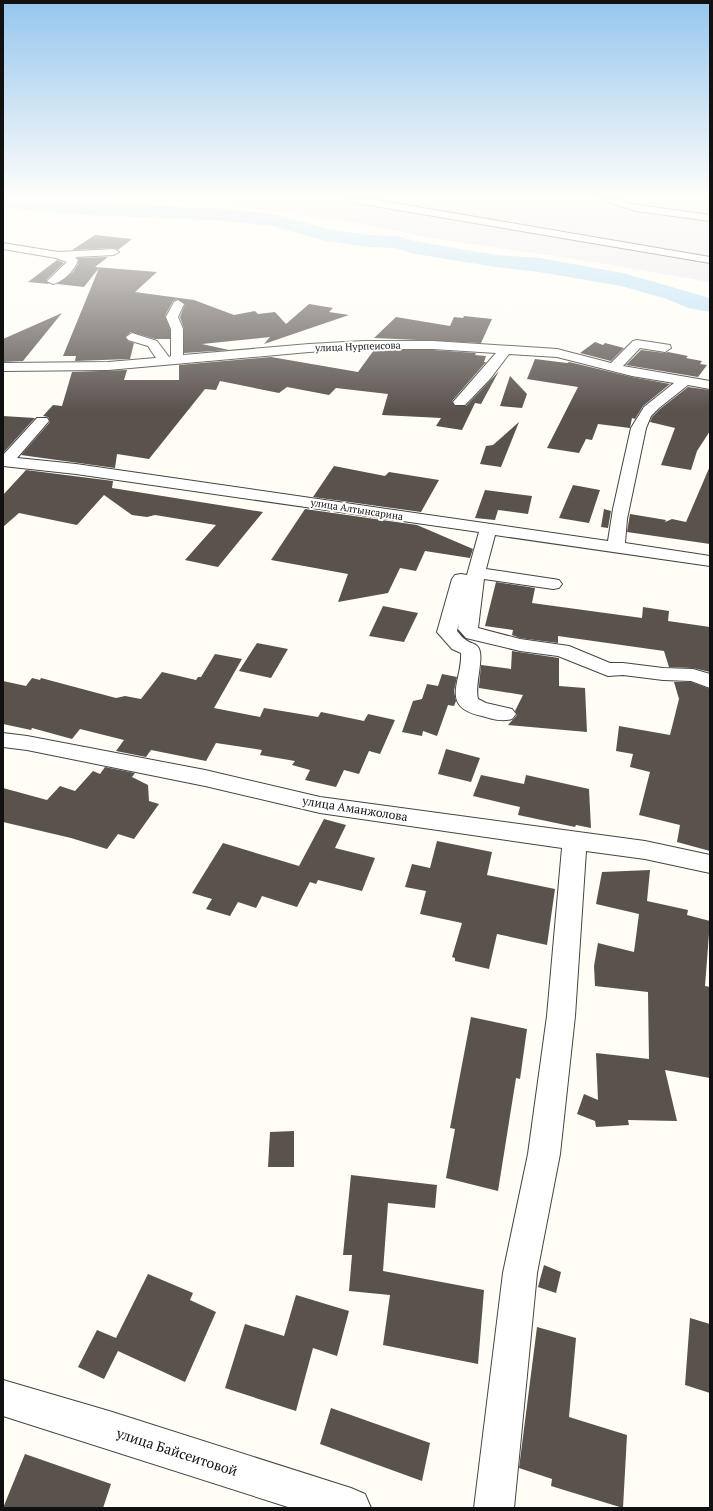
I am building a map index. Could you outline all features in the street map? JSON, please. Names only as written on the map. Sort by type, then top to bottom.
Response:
[{"type":"street","points":[[53,281],[66,270]]},
{"type":"street","points":[[178,304],[172,317],[177,329],[176,352],[178,360]]},
{"type":"street","points":[[132,337],[155,344],[160,350],[164,361]]},
{"type":"street","points":[[614,367],[637,344],[665,348]]},
{"type":"street","name":"улица Нурпеисова","points":[[3,367],[101,366],[270,351],[364,345],[433,345],[557,353],[614,367],[710,385]]},
{"type":"street","points":[[460,402],[491,369],[503,353],[503,350]]},
{"type":"street","points":[[616,548],[616,530],[630,470],[635,438],[645,415],[656,403],[685,381]]},
{"type":"street","points":[[4,461],[42,421]]},
{"type":"street","name":"улица Алтынсарина","points":[[4,461],[76,469],[251,494],[710,562]]},
{"type":"street","points":[[482,528],[481,555],[468,606],[468,629],[473,634],[520,645],[562,650],[608,670],[693,675],[710,681]]},
{"type":"street","points":[[482,528],[447,632],[459,645],[470,650],[472,657],[466,684],[469,703],[480,709],[505,714]]},
{"type":"street","points":[[477,573],[553,584]]},
{"type":"street","name":"улица Аманжолова","points":[[3,740],[27,743],[152,767],[320,806],[645,850],[710,864]]},
{"type":"street","points":[[494,1508],[520,1273],[544,1154],[560,1016],[575,840]]},
{"type":"street","name":"улица Байсеитовой","points":[[3,1398],[109,1430],[351,1508]]},
{"type":"shaded area","points":[[638,270],[710,270],[710,282]]},
{"type":"building","points":[[44,270],[57,270],[46,280],[49,284],[28,282]]},
{"type":"building","points":[[75,270],[98,270],[84,287],[57,284]]},
{"type":"building","points":[[98,270],[157,272],[135,292],[194,300],[234,315],[255,311],[258,314],[275,312],[286,324],[309,304],[333,308],[329,312],[349,315],[264,344],[270,337],[202,344],[229,350],[184,353],[184,329],[180,317],[185,304],[177,299],[173,301],[165,316],[170,329],[170,339],[155,339],[131,332],[125,337],[128,341],[134,343],[130,359],[75,361],[76,356],[63,356]]},
{"type":"building","points":[[62,313],[23,361],[3,362],[3,339]]},
{"type":"building","points":[[464,316],[492,319],[481,343],[374,338],[396,317],[450,326],[454,317],[463,318]]},
{"type":"building","points":[[595,342],[603,345],[605,343],[624,348],[611,361],[580,353]]},
{"type":"building","points":[[374,350],[433,350],[476,353],[475,355],[486,356],[484,362],[486,362],[452,401],[455,406],[466,406],[499,371],[481,404],[475,403],[462,430],[436,426],[441,418],[382,415],[388,394],[336,388],[329,395],[287,387],[279,393],[220,381],[216,390],[205,389],[149,459],[117,454],[115,468],[21,455],[50,422],[48,417],[43,416],[53,405],[62,406],[72,372],[127,370],[124,380],[179,380],[179,365],[271,357],[358,372]]},
{"type":"building","points":[[641,350],[665,353],[668,352],[688,356],[686,358],[702,361],[700,364],[707,365],[698,377],[626,365]]},
{"type":"building","points":[[535,359],[569,362],[632,377],[670,384],[643,406],[635,419],[632,418],[630,428],[598,424],[592,440],[586,439],[579,453],[547,448],[578,387],[527,379]]},
{"type":"building","points":[[510,376],[527,394],[522,408],[500,406]]},
{"type":"building","points":[[688,387],[710,390],[710,431],[697,451],[691,470],[661,465],[675,428],[650,422],[652,417],[660,409]]},
{"type":"building","points":[[3,416],[35,418],[3,453]]},
{"type":"building","points":[[519,422],[501,467],[480,464],[486,446],[493,445]]},
{"type":"building","points":[[334,466],[385,476],[389,472],[439,480],[421,512],[313,497]]},
{"type":"building","points":[[710,466],[710,544],[627,532],[630,514],[666,520],[665,522],[672,519],[686,522]]},
{"type":"building","points":[[26,470],[113,481],[112,488],[263,512],[218,567],[185,560],[216,525],[155,515],[147,517],[132,515],[104,495],[77,525],[19,513],[3,527],[3,495]]},
{"type":"building","points":[[573,485],[600,490],[589,523],[559,518]]},
{"type":"building","points":[[485,490],[532,496],[528,514],[498,510],[495,520],[475,518]]},
{"type":"building","points":[[305,509],[417,525],[473,549],[470,558],[425,551],[416,571],[400,568],[388,593],[338,602],[348,574],[271,560]]},
{"type":"building","points":[[604,509],[611,511],[608,528],[601,527]]},
{"type":"building","points":[[496,582],[535,588],[532,603],[642,618],[643,607],[669,611],[668,621],[710,627],[710,672],[693,668],[669,667],[664,651],[558,636],[558,643],[520,638],[512,635],[513,630],[485,626]]},
{"type":"building","points":[[383,606],[418,613],[404,642],[369,636]]},
{"type":"building","points":[[257,643],[288,649],[271,678],[239,671]]},
{"type":"building","points":[[512,651],[559,658],[559,686],[585,688],[587,732],[508,725],[517,715],[515,711],[523,695],[479,688],[479,686],[481,665],[511,669]]},
{"type":"building","points":[[215,654],[242,659],[214,708],[260,717],[264,708],[318,717],[321,712],[364,721],[368,714],[395,720],[380,754],[369,751],[359,774],[344,770],[336,787],[305,780],[310,770],[292,765],[295,761],[260,755],[262,750],[216,743],[206,761],[151,750],[146,757],[116,751],[124,740],[80,729],[72,739],[32,728],[31,730],[3,724],[3,681],[26,686],[32,678],[40,680],[41,678],[116,698],[125,696],[141,699],[162,672],[196,680],[198,677],[201,677]]},
{"type":"building","points":[[442,674],[457,677],[454,691],[456,701],[454,706],[448,705],[437,736],[423,731],[422,736],[402,732],[413,701],[422,699],[427,684],[438,686]]},
{"type":"building","points":[[674,682],[691,682],[710,689],[710,851],[677,842],[680,825],[639,815],[650,772],[630,767],[633,754],[616,751],[619,726],[670,735],[679,699]]},
{"type":"building","points":[[446,749],[480,758],[471,782],[438,774]]},
{"type":"building","points":[[105,767],[135,773],[132,777],[148,785],[149,801],[159,804],[134,839],[118,834],[107,849],[71,838],[3,822],[3,788],[47,800],[60,786],[75,791],[93,771],[100,774]]},
{"type":"building","points":[[481,775],[524,784],[526,775],[589,789],[591,828],[576,825],[575,827],[518,815],[520,807],[473,796]]},
{"type":"building","points":[[324,819],[346,825],[335,848],[375,858],[362,891],[318,880],[316,884],[310,882],[297,907],[262,896],[256,908],[238,902],[230,916],[206,909],[212,899],[192,893],[223,843],[299,866]]},
{"type":"building","points":[[437,841],[492,852],[487,875],[555,889],[547,945],[497,934],[489,969],[455,961],[455,958],[452,957],[462,923],[420,914],[426,891],[405,887],[412,864],[430,868]]},
{"type":"building","points":[[650,870],[647,901],[688,910],[687,915],[710,921],[705,986],[710,987],[710,1078],[665,1070],[677,1121],[628,1120],[629,1125],[596,1127],[595,1121],[577,1114],[584,1094],[598,1100],[596,1053],[649,1059],[648,992],[595,986],[594,966],[598,943],[634,952],[639,914],[596,904],[602,872]]},
{"type":"building","points":[[471,1017],[527,1029],[520,1079],[516,1078],[498,1191],[446,1178],[455,1129],[450,1128]]},
{"type":"building","points":[[294,1131],[294,1167],[268,1167],[270,1132]]},
{"type":"building","points":[[351,1175],[437,1185],[435,1208],[388,1203],[383,1271],[484,1290],[478,1364],[383,1345],[390,1295],[349,1291],[352,1255],[343,1255]]},
{"type":"building","points":[[544,1265],[561,1272],[556,1293],[538,1287]]},
{"type":"building","points":[[148,1274],[193,1293],[190,1300],[216,1312],[185,1382],[118,1351],[104,1379],[78,1367],[97,1330],[116,1338]]},
{"type":"building","points":[[296,1295],[349,1311],[337,1356],[313,1348],[296,1411],[225,1388],[245,1324],[284,1336]]},
{"type":"building","points":[[690,1318],[710,1324],[710,1393],[685,1385]]},
{"type":"building","points":[[537,1327],[576,1338],[569,1417],[627,1435],[623,1508],[551,1486],[552,1479],[519,1468]]},
{"type":"building","points":[[331,1408],[430,1443],[422,1481],[320,1444]]},
{"type":"building","points":[[25,1454],[111,1484],[103,1508],[3,1508]]},
{"type":"waterway","points":[[564,270],[623,280],[675,294],[696,303],[710,305]]}]
